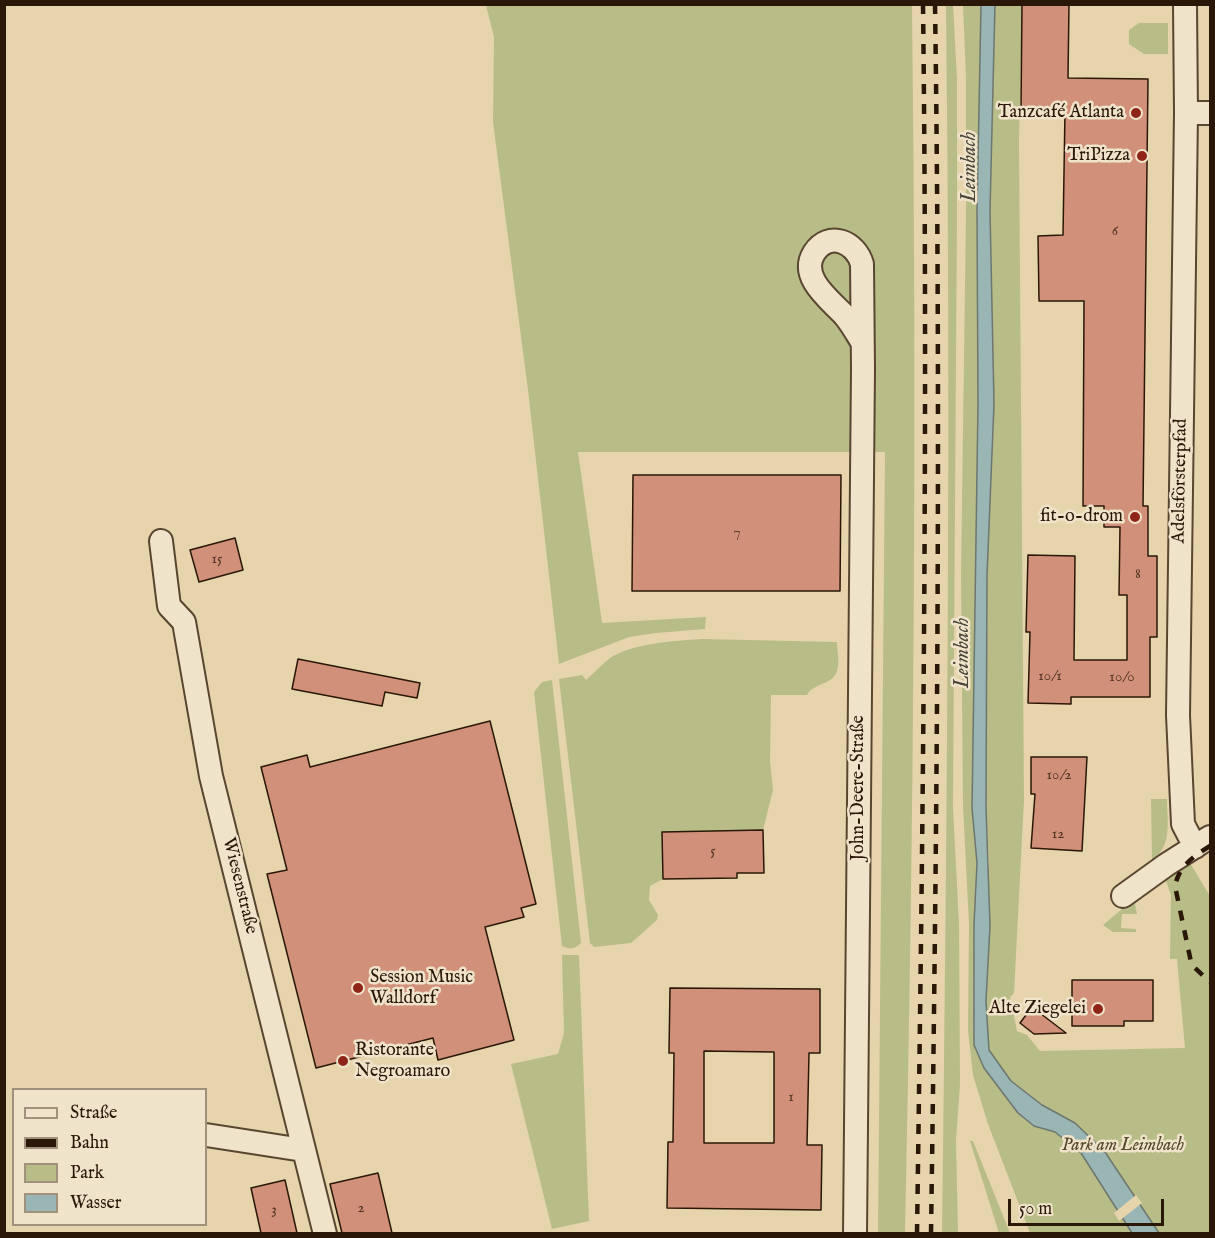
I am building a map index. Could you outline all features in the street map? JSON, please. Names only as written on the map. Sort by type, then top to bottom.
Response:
[{"type":"street","name":"Adelsförsterpfad","points":[[1123,896],[1159,869],[1203,842],[1183,824],[1178,715],[1186,113],[1185,4]]},
{"type":"street","points":[[1186,113],[1210,112]]},
{"type":"street","name":"John-Deere-Straße","points":[[855,1233],[862,342]]},
{"type":"street","name":"Wiesenstraße","points":[[161,541],[169,606],[184,622],[211,776],[325,1233]]},
{"type":"street","points":[[207,1135],[303,1150]]},
{"type":"green space","points":[[953,4],[957,80],[957,213],[953,807],[959,924],[960,1084],[956,1140],[958,1233],[942,1234],[948,619],[946,5]]},
{"type":"green space","name":"Park am Leimbach","points":[[981,4],[972,808],[977,863],[974,1000],[989,863],[986,807],[987,576],[994,404],[990,211],[995,5],[1022,5],[1019,142],[1024,800],[1014,993],[1010,997],[1017,1031],[1027,1035],[1040,1051],[1185,1048],[1177,959],[1170,959],[1171,895],[1166,881],[1190,863],[1210,896],[1210,1233],[1030,1233],[988,1124],[973,1075],[968,1030],[969,924],[963,806],[961,575],[966,80],[963,5]]},
{"type":"green space","points":[[486,5],[912,5],[914,619],[905,1233],[878,1233],[885,452],[578,452],[602,623],[706,617],[705,629],[629,637],[559,664],[528,390],[493,122],[494,37]]},
{"type":"green space","points":[[1139,23],[1168,23],[1168,54],[1144,54],[1129,44],[1129,30]]},
{"type":"green space","points":[[701,639],[837,642],[838,668],[835,676],[814,688],[807,695],[771,695],[770,761],[773,790],[763,830],[663,832],[663,879],[650,886],[649,900],[658,915],[657,920],[631,943],[594,947],[590,943],[559,679],[582,675],[586,680],[610,658],[630,649]]},
{"type":"green space","points":[[552,680],[581,943],[572,948],[562,946],[534,692],[542,682]]},
{"type":"green space","points":[[1151,799],[1167,799],[1168,824],[1163,848],[1152,860]]},
{"type":"green space","points":[[1134,899],[1137,914],[1122,914],[1121,928],[1136,929],[1136,932],[1113,932],[1103,925]]},
{"type":"green space","points":[[562,955],[579,955],[589,1221],[552,1229],[511,1064],[558,1054],[564,1033]]},
{"type":"green space","points":[[970,1141],[973,1141],[1010,1233],[999,1233]]},
{"type":"water","points":[[995,4],[990,211],[994,404],[987,576],[986,807],[990,926],[986,1001],[989,1050],[1011,1081],[1042,1105],[1075,1123],[1105,1152],[1159,1233],[1132,1233],[1081,1153],[1055,1132],[1034,1126],[1018,1113],[984,1068],[974,1045],[974,924],[977,863],[972,808],[981,5]]},
{"type":"pier","points":[[1136,1195],[1142,1203],[1119,1221],[1114,1213]]},
{"type":"building","points":[[1022,4],[1069,4],[1068,78],[1148,79],[1143,506],[1148,506],[1148,556],[1157,556],[1157,637],[1150,637],[1150,697],[1071,697],[1071,704],[1028,703],[1030,632],[1026,632],[1028,555],[1075,556],[1074,660],[1127,660],[1127,595],[1119,595],[1120,527],[1104,527],[1104,506],[1083,506],[1084,301],[1039,301],[1038,236],[1063,235],[1065,110],[1021,110]]},
{"type":"building","points":[[633,475],[841,475],[840,591],[632,591]]},
{"type":"building","points":[[235,538],[243,570],[199,582],[190,550]]},
{"type":"building","points":[[298,659],[420,683],[417,698],[385,692],[382,706],[292,689]]},
{"type":"building","points":[[490,721],[536,904],[521,908],[524,917],[485,927],[514,1040],[438,1060],[433,1038],[316,1068],[267,874],[287,870],[261,767],[307,755],[310,767]]},
{"type":"building","points":[[1031,757],[1087,757],[1082,851],[1031,848],[1035,794],[1031,794]]},
{"type":"building","points":[[763,830],[764,873],[737,873],[737,878],[663,879],[662,832]]},
{"type":"building","points":[[1072,980],[1153,980],[1153,1021],[1124,1021],[1124,1026],[1072,1026]]},
{"type":"building","points":[[670,988],[820,989],[820,1053],[809,1053],[807,1145],[822,1145],[821,1210],[667,1208],[668,1142],[673,1142],[674,1053],[669,1053]],"holes":[[[704,1051],[774,1052],[774,1143],[704,1143]]]},
{"type":"building","points":[[1032,1007],[1066,1033],[1034,1034],[1020,1023]]},
{"type":"building","points":[[378,1173],[392,1233],[342,1233],[330,1184]]},
{"type":"building","points":[[285,1180],[297,1233],[261,1233],[251,1188]]},
{"type":"railway","points":[[917,1234],[925,465],[923,4]]},
{"type":"railway","points":[[931,1234],[938,312],[935,4]]},
{"type":"railway","points":[[1210,846],[1184,867],[1175,886],[1191,962],[1210,982]]},
{"type":"place","name":"Tanzcafé Atlanta","points":[[1136,113]]},
{"type":"place","name":"TriPizza","points":[[1142,156]]},
{"type":"place","name":"fit-o-drom","points":[[1135,517]]},
{"type":"place","name":"Session Music Walldorf","points":[[358,988]]},
{"type":"place","name":"Alte Ziegelei","points":[[1098,1009]]},
{"type":"place","name":"Ristorante Negroamaro","points":[[343,1061]]},
{"type":"water label","name":"Leimbach","points":[[971,167]]},
{"type":"water label","name":"Leimbach","points":[[964,653]]}]
